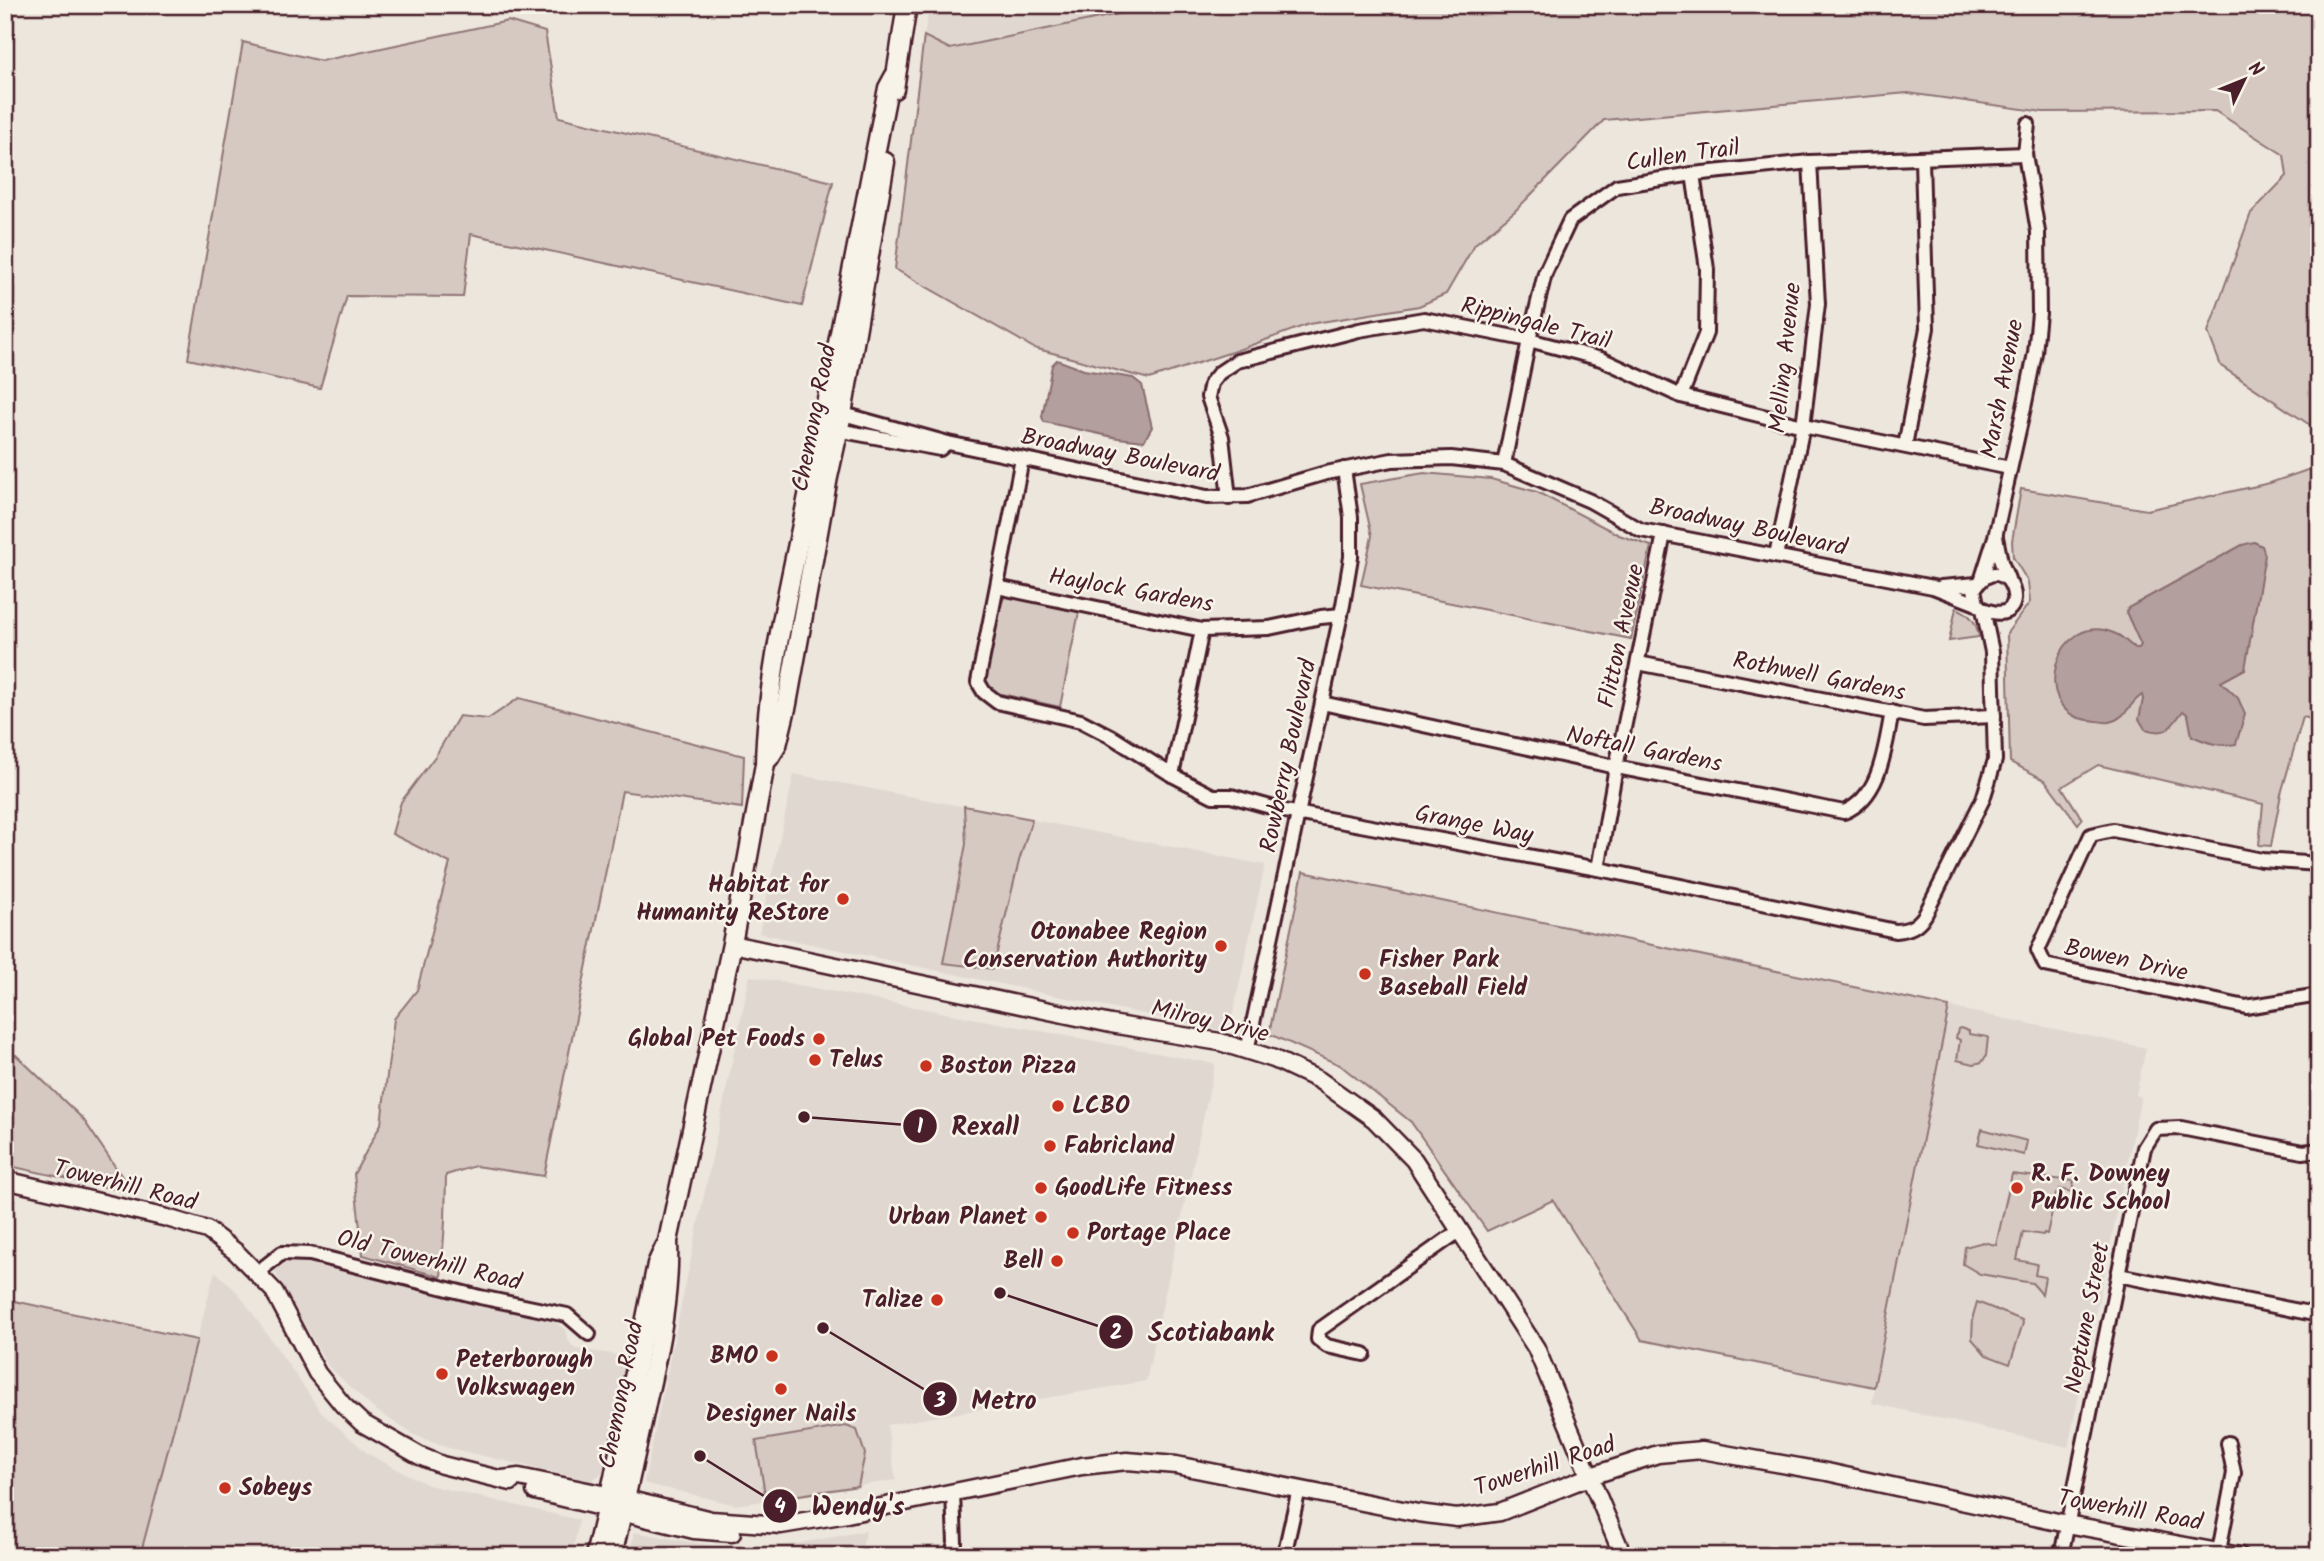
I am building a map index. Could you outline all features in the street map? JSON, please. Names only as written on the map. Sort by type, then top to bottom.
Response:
[{"type":"main road","name":"Chemong Road","points":[[612,1556],[615,1504],[657,1264],[668,1241],[732,944],[765,764],[777,745],[787,704],[828,477],[832,420],[894,110],[894,77],[907,5]]},
{"type":"main road","name":"Chemong Road","points":[[595,1556],[615,1504]]},
{"type":"street","name":"Marsh Avenue","points":[[1980,581],[1996,537],[2035,353],[2039,313],[2038,232],[2025,154],[2028,124]]},
{"type":"street","name":"Cullen Trail","points":[[1504,464],[1545,273],[1570,220],[1617,186],[1693,174],[1811,162],[1922,160],[2025,154]]},
{"type":"street","points":[[1905,446],[1927,328],[1922,160]]},
{"type":"street","name":"Melling Avenue","points":[[1776,556],[1803,426],[1818,304],[1811,162]]},
{"type":"street","points":[[1681,396],[1706,333],[1707,270],[1693,174]]},
{"type":"street","name":"Rippingale Trail","points":[[1229,498],[1222,437],[1208,397],[1211,383],[1219,373],[1237,361],[1359,330],[1424,319],[1529,340],[1601,359],[1681,396],[1803,426],[2010,468]]},
{"type":"street","name":"Broadway Boulevard","points":[[832,420],[940,449],[948,443],[1207,497],[1247,496],[1344,469],[1392,460],[1451,458],[1504,464],[1590,501],[1641,530],[1933,587],[1980,607]]},
{"type":"street","name":"Grange Way","points":[[1022,459],[978,682],[984,692],[997,702],[1081,721],[1213,796],[1231,796],[1285,811],[1598,869],[1896,931],[1915,927],[1925,915],[1983,799],[1995,760],[1990,645],[1980,607]]},
{"type":"street","name":"Rowberry Boulevard","points":[[1247,1051],[1341,615],[1351,557],[1351,517],[1344,469]]},
{"type":"street","name":"Flitton Avenue","points":[[1598,869],[1664,534]]},
{"type":"street","name":"Marsh Avenue","points":[[1996,537],[2008,579]]},
{"type":"street","points":[[1996,574],[2008,579],[2015,589],[2014,601],[2007,611],[1994,614],[1980,607],[1974,595],[1980,581],[1996,574]]},
{"type":"street","name":"Broadway Boulevard","points":[[1933,587],[1980,581]]},
{"type":"street","name":"Haylock Gardens","points":[[997,587],[1202,630],[1269,628],[1341,615]]},
{"type":"street","name":"Grange Way","points":[[1990,645],[1996,628],[2007,611]]},
{"type":"street","points":[[1172,775],[1202,630]]},
{"type":"street","name":"Rothwell Gardens","points":[[1638,663],[1924,719],[1994,716]]},
{"type":"street","name":"Noftall Gardens","points":[[1322,703],[1616,767],[1844,812],[1860,803],[1872,786],[1884,751],[1892,712]]},
{"type":"street","name":"Bowen Drive","points":[[2319,864],[2262,860],[2113,830],[2091,835],[2038,950],[2045,965],[2246,1007],[2319,995]]},
{"type":"street","name":"Milroy Drive","points":[[732,944],[1111,1024],[1220,1042],[1274,1059],[1319,1080],[1374,1119],[1414,1160],[1536,1348],[1623,1556]]},
{"type":"street","name":"Neptune Street","points":[[2061,1556],[2144,1148],[2156,1129],[2181,1128],[2303,1152],[2319,1150]]},
{"type":"street","name":"Towerhill Road","points":[[5,1180],[207,1230],[258,1272],[274,1291],[317,1373],[362,1423],[400,1447],[431,1460],[503,1479],[519,1477],[615,1504],[711,1520],[781,1525],[1082,1466],[1127,1461],[1176,1465],[1418,1513],[1457,1518],[1500,1512],[1591,1476],[1658,1454],[1702,1450],[1827,1472],[2067,1524],[2240,1556]]},
{"type":"street","points":[[1364,1354],[1327,1346],[1318,1339],[1319,1330],[1459,1231]]},
{"type":"street","name":"Old Towerhill Road","points":[[258,1272],[282,1253],[310,1254],[480,1297],[567,1315],[589,1334]]},
{"type":"street","points":[[2118,1275],[2319,1315]]},
{"type":"street","points":[[2218,1550],[2234,1473],[2228,1443]]},
{"type":"street","points":[[1284,1556],[1298,1489]]},
{"type":"street","points":[[951,1556],[955,1543],[953,1493]]},
{"type":"shaded area","points":[[930,5],[1136,5],[1123,13],[949,49],[924,36]]},
{"type":"shaded area","points":[[1136,5],[2319,5],[2319,431],[2221,366],[2208,332],[2251,213],[2287,176],[2284,155],[2215,111],[2043,112],[1908,93],[1604,120],[1515,211],[1475,244],[1446,294],[1419,306],[1309,324],[1149,379],[1034,348],[895,269],[924,36],[950,49],[1123,13]]},
{"type":"shaded area","points":[[508,21],[545,32],[559,117],[833,182],[802,306],[471,234],[463,297],[347,296],[320,388],[188,359],[243,42],[321,61]]},
{"type":"shaded area","points":[[1057,360],[1084,370],[1133,378],[1142,385],[1152,427],[1144,441],[1044,422],[1042,417],[1052,365]]},
{"type":"shaded area","points":[[2319,466],[2319,721],[2303,717],[2281,794],[2271,846],[2259,845],[2263,804],[2098,765],[2062,787],[2082,819],[2078,824],[2045,780],[2010,762],[2007,633],[2030,602],[2028,582],[2013,557],[2012,541],[2021,489],[2147,510],[2270,483]]},
{"type":"shaded area","points":[[1424,473],[1491,479],[1537,492],[1619,535],[1651,546],[1631,639],[1361,585],[1372,536],[1360,484]]},
{"type":"shaded area","points":[[2254,542],[2262,546],[2265,555],[2245,669],[2221,682],[2238,698],[2245,714],[2236,744],[2214,744],[2192,736],[2188,715],[2183,711],[2164,731],[2145,729],[2139,719],[2142,695],[2124,714],[2109,722],[2088,720],[2069,713],[2058,699],[2054,682],[2057,664],[2065,647],[2078,634],[2095,629],[2116,634],[2138,649],[2141,645],[2126,612],[2128,608],[2242,545]]},
{"type":"shaded area","points":[[1005,596],[1079,612],[1060,707],[997,693],[986,688],[985,666],[989,641]]},
{"type":"shaded area","points":[[1956,608],[1972,619],[1979,637],[1949,641]]},
{"type":"shaded area","points":[[519,698],[744,756],[742,808],[622,791],[544,1176],[475,1166],[446,1175],[441,1277],[363,1255],[354,1174],[381,1124],[394,1019],[417,990],[450,863],[392,834],[401,802],[436,755],[459,716],[488,719]]},
{"type":"shaded area","points":[[794,774],[1265,865],[1229,1032],[759,933]]},
{"type":"shaded area","points":[[964,806],[1032,819],[993,969],[943,963],[966,844]]},
{"type":"shaded area","points":[[1303,872],[1949,1007],[1874,1387],[1642,1340],[1553,1200],[1487,1231],[1411,1122],[1340,1065],[1269,1034]]},
{"type":"shaded area","points":[[750,976],[1215,1064],[1146,1381],[887,1425],[896,1480],[736,1505],[644,1483]]},
{"type":"shaded area","name":"R. F. Downey Public School","points":[[1949,1007],[2146,1048],[2136,1095],[2141,1097],[2068,1447],[1872,1403]]},
{"type":"shaded area","points":[[1960,1028],[1969,1031],[1969,1034],[1988,1037],[1986,1056],[1982,1062],[1974,1064],[1957,1060],[1960,1040],[1956,1038]]},
{"type":"shaded area","points":[[5,1053],[16,1055],[83,1119],[133,1193],[5,1165]]},
{"type":"shaded area","points":[[1982,1129],[2027,1141],[2024,1155],[1978,1144]]},
{"type":"shaded area","points":[[2012,1174],[2074,1181],[2072,1192],[2060,1189],[2059,1195],[2056,1194],[2047,1234],[2023,1232],[2017,1260],[2037,1264],[2035,1275],[2045,1277],[2042,1294],[2032,1283],[1980,1274],[1963,1264],[1965,1247],[1983,1242],[1996,1245]]},
{"type":"shaded area","points":[[291,1258],[552,1319],[565,1330],[570,1343],[576,1349],[633,1357],[603,1472],[591,1481],[445,1447],[412,1434],[374,1409],[328,1366],[278,1277],[275,1271],[282,1261]]},
{"type":"shaded area","points":[[215,1271],[239,1294],[322,1413],[368,1454],[428,1485],[579,1520],[572,1556],[140,1556]]},
{"type":"shaded area","points":[[5,1299],[197,1340],[140,1556],[5,1556]]},
{"type":"shaded area","points":[[1977,1302],[2022,1320],[2010,1364],[1986,1355],[1972,1339]]},
{"type":"shaded area","points":[[846,1426],[857,1430],[865,1454],[858,1486],[766,1500],[756,1441]]},
{"type":"shaded area","points":[[866,1531],[860,1556],[629,1556],[634,1532],[730,1549],[772,1548]]},
{"type":"place","name":"Habitat for Humanity ReStore","points":[[843,899]]},
{"type":"place","name":"Otonabee Region Conservation Authority","points":[[1221,946]]},
{"type":"place","name":"Fisher Park Baseball Field","points":[[1365,974]]},
{"type":"place","name":"Global Pet Foods","points":[[819,1039]]},
{"type":"place","name":"Telus","points":[[815,1060]]},
{"type":"place","name":"Boston Pizza","points":[[926,1066]]},
{"type":"place","name":"LCBO","points":[[1058,1106]]},
{"type":"place","name":"Rexall","points":[[804,1117]]},
{"type":"place","name":"Fabricland","points":[[1050,1146]]},
{"type":"place","name":"GoodLife Fitness","points":[[1041,1188]]},
{"type":"place","name":"R. F. Downey Public School","points":[[2017,1188]]},
{"type":"place","name":"Urban Planet","points":[[1041,1217]]},
{"type":"place","name":"Portage Place","points":[[1073,1233]]},
{"type":"place","name":"Bell","points":[[1057,1261]]},
{"type":"place","name":"Scotiabank","points":[[1000,1293]]},
{"type":"place","name":"Talize","points":[[937,1300]]},
{"type":"place","name":"Metro","points":[[823,1328]]},
{"type":"place","name":"BMO","points":[[772,1356]]},
{"type":"place","name":"Peterborough Volkswagen","points":[[442,1374]]},
{"type":"place","name":"Designer Nails","points":[[781,1389]]},
{"type":"place","name":"Wendy's","points":[[700,1456]]},
{"type":"place","name":"Sobeys","points":[[225,1488]]}]
